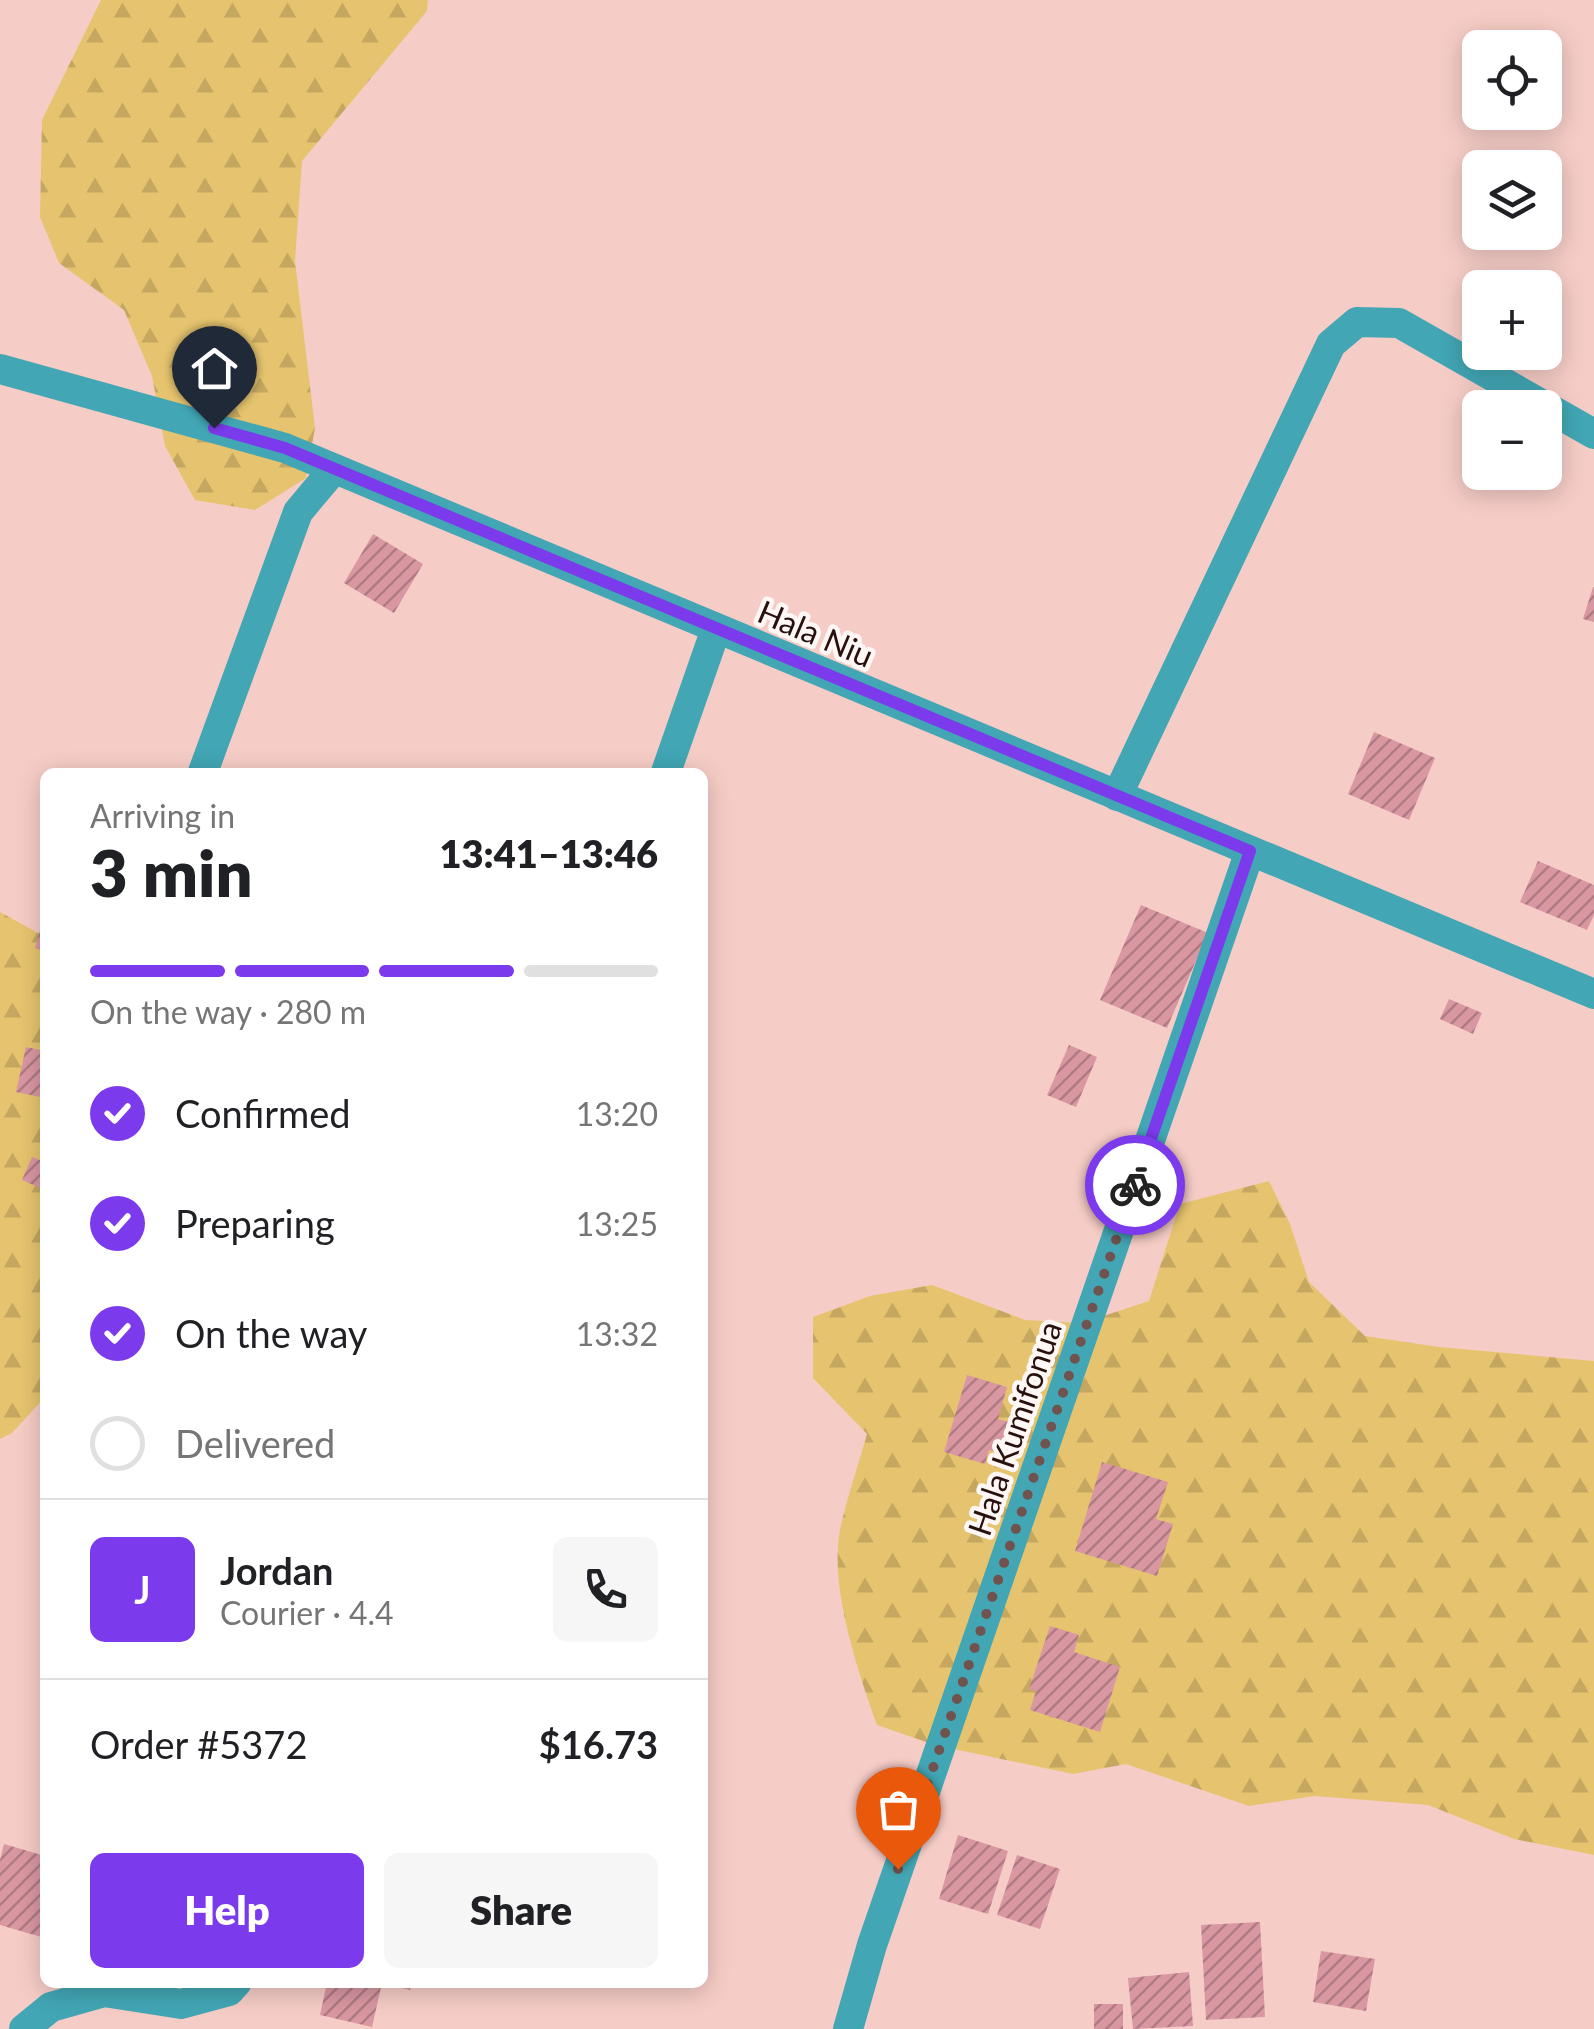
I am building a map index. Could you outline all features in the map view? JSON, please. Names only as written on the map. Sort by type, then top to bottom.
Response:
[{"type":"street","points":[[1117,796],[1331,344],[1356,322],[1399,323],[1594,434]]},
{"type":"street","name":"Hala Niu","points":[[0,369],[285,448],[716,630],[1593,990]]},
{"type":"street","points":[[204,768],[298,512],[334,469]]},
{"type":"street","points":[[667,768],[716,630]]},
{"type":"street","name":"Hala Kumifonua","points":[[848,2029],[872,1945],[1250,851]]},
{"type":"street","points":[[24,2029],[50,2007],[104,1992],[181,2004],[232,1988]]},
{"type":"green space","points":[[101,0],[428,0],[427,11],[302,161],[295,261],[315,428],[306,478],[255,510],[195,500],[165,446],[152,376],[124,310],[59,263],[40,217],[42,120]]},
{"type":"green space","points":[[0,912],[40,933],[40,1402],[12,1433],[0,1439]]},
{"type":"green space","points":[[1269,1181],[1290,1224],[1309,1282],[1365,1336],[1594,1361],[1594,1855],[1514,1839],[1428,1805],[1315,1796],[1249,1806],[1126,1764],[1073,1774],[935,1745],[877,1725],[847,1629],[838,1577],[840,1530],[867,1434],[813,1378],[813,1317],[870,1296],[932,1285],[1025,1320],[1082,1323],[1149,1301],[1180,1204]]},
{"type":"building","points":[[373,534],[423,564],[394,613],[344,583]]},
{"type":"building","points":[[1594,587],[1594,622],[1583,619]]},
{"type":"building","points":[[1374,732],[1435,758],[1409,820],[1348,794]]},
{"type":"building","points":[[1538,861],[1594,885],[1594,915],[1587,930],[1520,902]]},
{"type":"building","points":[[1141,905],[1208,933],[1167,1028],[1100,1000]]},
{"type":"building","points":[[1449,999],[1482,1013],[1473,1034],[1440,1019]]},
{"type":"building","points":[[1069,1045],[1097,1057],[1076,1107],[1047,1095]]},
{"type":"building","points":[[26,1047],[40,1050],[40,1097],[16,1092]]},
{"type":"building","points":[[32,1157],[40,1160],[40,1188],[22,1180]]},
{"type":"building","points":[[967,1375],[1007,1387],[998,1419],[1009,1422],[1000,1453],[989,1450],[985,1464],[944,1452]]},
{"type":"building","points":[[1102,1462],[1168,1482],[1156,1519],[1173,1524],[1157,1576],[1075,1551]]},
{"type":"building","points":[[1050,1626],[1079,1635],[1074,1652],[1120,1667],[1100,1732],[1030,1710],[1036,1691],[1029,1689]]},
{"type":"building","points":[[958,1835],[1008,1851],[988,1914],[939,1899]]},
{"type":"building","points":[[4,1844],[40,1855],[40,1937],[0,1925],[0,1860]]},
{"type":"building","points":[[1017,1855],[1060,1869],[1040,1929],[997,1915]]},
{"type":"building","points":[[1260,1922],[1265,2017],[1206,2020],[1201,1925]]},
{"type":"building","points":[[1321,1951],[1375,1959],[1366,2011],[1313,2002]]},
{"type":"building","points":[[1189,1972],[1193,2026],[1133,2029],[1128,1978]]},
{"type":"building","points":[[326,1988],[381,1988],[372,2027],[320,2015]]},
{"type":"building","points":[[1094,2004],[1123,2004],[1123,2029],[1094,2029]]},
{"type":"way so far","points":[[898,1869],[1135,1185]]},
{"type":"route","points":[[214,428],[285,448],[1250,851],[1135,1185]]}]
